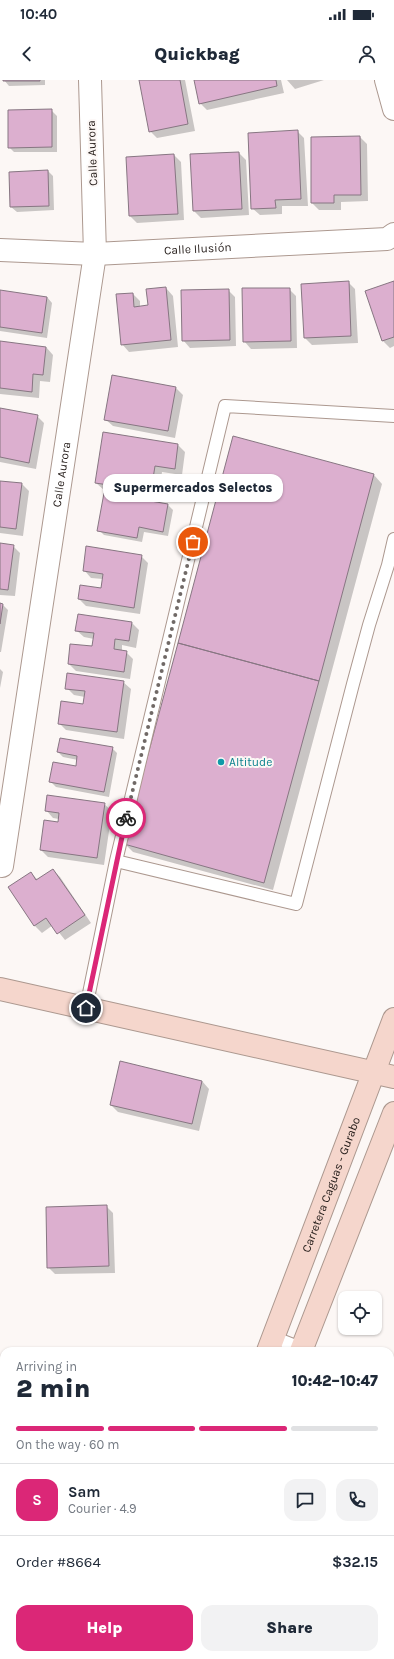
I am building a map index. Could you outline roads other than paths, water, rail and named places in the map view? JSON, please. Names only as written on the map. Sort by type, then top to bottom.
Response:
[{"type":"main road","points":[[0,992],[86,1008],[394,1077]]},
{"type":"main road","name":"Carretera Caguas - Gurabo","points":[[271,1344],[394,1019]]},
{"type":"main road","points":[[304,1347],[394,1113]]},
{"type":"street","name":"Calle Aurora","points":[[2,866],[95,254],[90,80]]},
{"type":"street","points":[[386,80],[394,109]]},
{"type":"street","name":"Calle Ilusión","points":[[0,250],[95,254],[387,240],[394,234]]},
{"type":"lane","points":[[86,1008],[116,861],[226,406],[394,416]]},
{"type":"lane","points":[[116,861],[296,904],[361,654],[391,566],[394,539]]},
{"type":"lane","points":[[271,1344],[287,1347]]},
{"type":"place","name":"Supermercados Selectos","points":[[193,542]]},
{"type":"place","name":"Altitude","points":[[221,762]]}]
